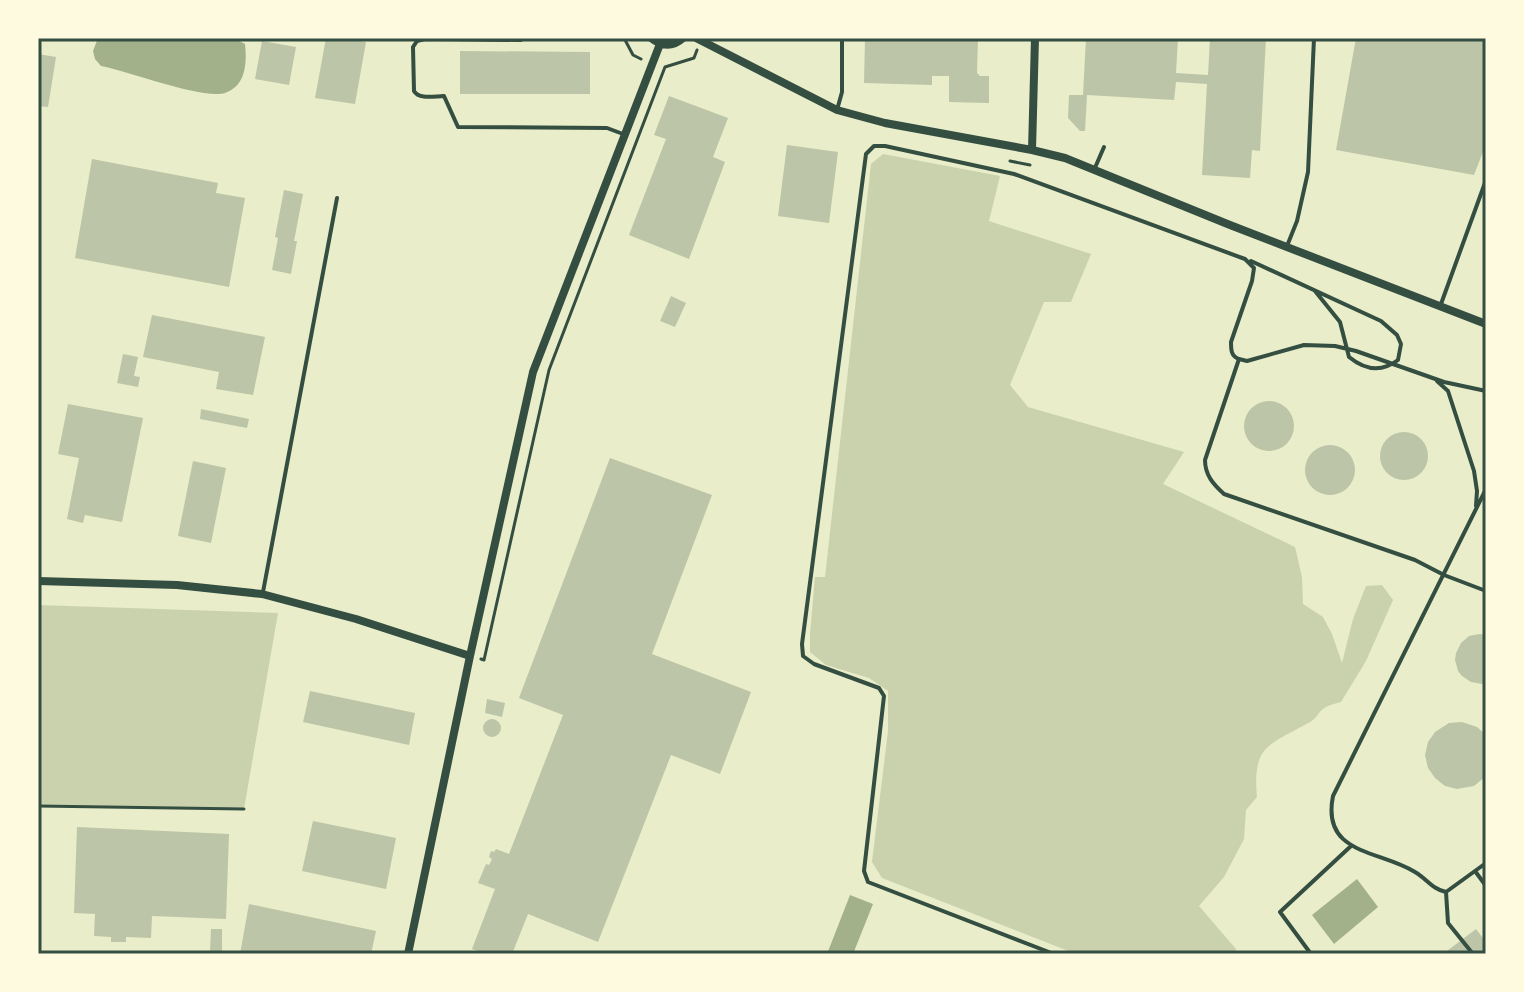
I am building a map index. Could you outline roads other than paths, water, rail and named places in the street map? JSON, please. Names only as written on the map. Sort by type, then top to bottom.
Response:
[{"type":"street","points":[[408,954],[533,372],[625,135],[655,41],[671,45],[683,38]]},
{"type":"street","points":[[696,38],[837,110],[885,123],[1065,158],[1486,324]]},
{"type":"street","points":[[1032,150],[1035,38]]},
{"type":"street","points":[[38,581],[177,585],[262,594],[356,619],[470,656]]},
{"type":"lane","points":[[521,38],[417,41],[413,47],[414,91],[420,96],[444,96],[458,127],[607,128],[625,135]]},
{"type":"lane","points":[[837,110],[842,92],[842,38]]},
{"type":"lane","points":[[1287,246],[1297,221],[1308,172],[1314,38]]},
{"type":"lane","points":[[1054,954],[868,882],[864,871],[884,696],[879,688],[814,664],[803,656],[802,644],[866,154],[874,146],[885,146],[1014,174],[1245,259],[1381,321],[1397,335],[1401,344],[1400,354],[1393,364],[1368,369],[1349,357],[1340,322],[1315,291]]},
{"type":"lane","points":[[1094,170],[1104,147]]},
{"type":"lane","points":[[1440,307],[1486,180]]},
{"type":"lane","points":[[262,594],[337,198]]},
{"type":"lane","points":[[1245,259],[1254,268],[1231,342],[1235,358],[1247,361],[1304,345],[1320,344],[1347,349],[1434,379],[1486,391]]},
{"type":"lane","points":[[1239,359],[1206,452],[1205,468],[1215,486],[1224,494],[1245,503],[1415,560],[1486,591]]},
{"type":"lane","points":[[1434,379],[1448,391],[1474,471],[1476,509]]},
{"type":"lane","points":[[1486,489],[1333,796],[1330,809],[1336,831],[1344,841],[1416,872],[1436,890],[1446,892],[1486,863]]},
{"type":"lane","points":[[1311,954],[1280,912],[1351,846]]},
{"type":"lane","points":[[1475,871],[1486,886]]},
{"type":"lane","points":[[1446,892],[1448,923],[1473,954]]}]
